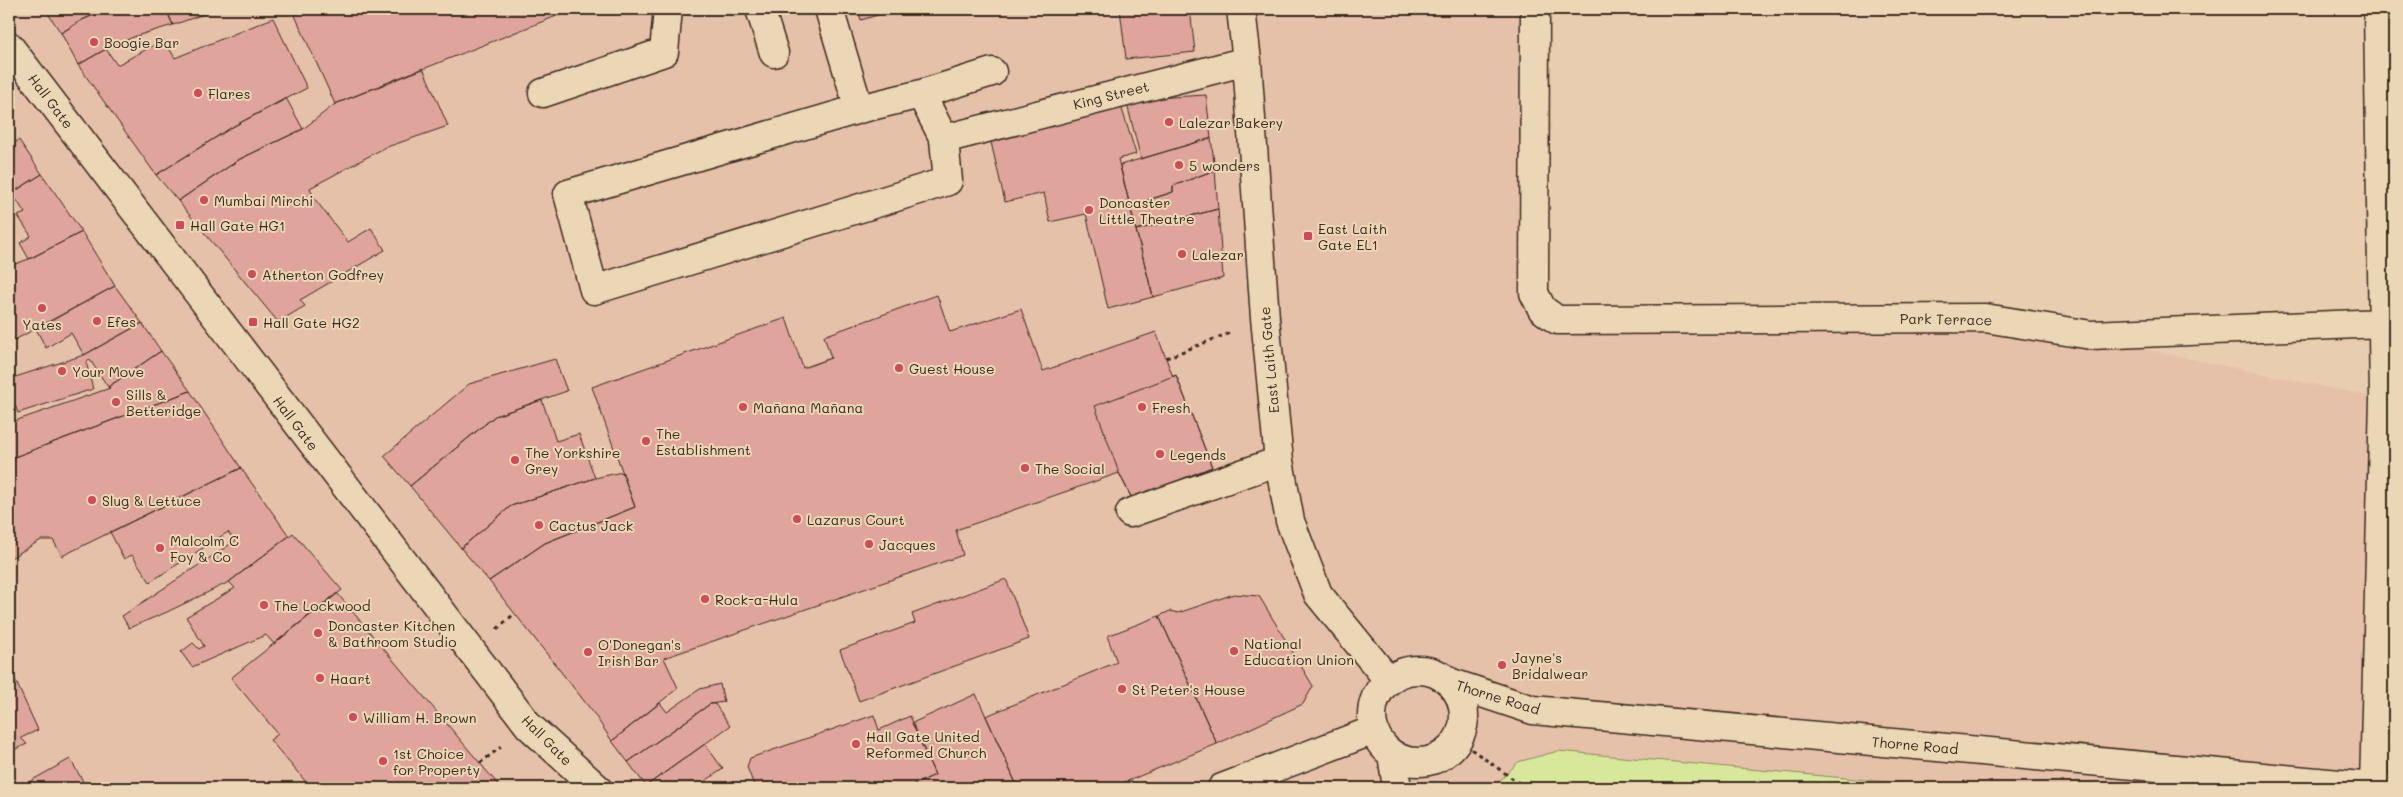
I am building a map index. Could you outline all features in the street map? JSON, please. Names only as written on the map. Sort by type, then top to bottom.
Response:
[{"type":"street","points":[[543,93],[664,52],[668,9]]},
{"type":"street","points":[[760,9],[774,52]]},
{"type":"street","points":[[829,9],[860,109]]},
{"type":"street","name":"East Laith Gate","points":[[1240,9],[1247,61],[1265,318],[1279,461],[1290,521],[1318,594],[1389,681]]},
{"type":"street","name":"Park Terrace","points":[[1535,9],[1534,293],[1542,309],[1557,320],[1985,318],[2091,335],[2382,323]]},
{"type":"street","points":[[2378,9],[2388,158],[2382,323],[2389,399],[2379,787]]},
{"type":"street","name":"Hall Gate","points":[[9,46],[529,726],[597,788]]},
{"type":"street","name":"King Street","points":[[944,139],[975,129],[1247,61]]},
{"type":"street","points":[[921,94],[944,139],[948,181],[594,290],[568,194],[860,109],[921,94],[992,72]]},
{"type":"street","points":[[1130,513],[1279,461]]},
{"type":"street","points":[[1420,671],[1436,674],[1449,682],[1459,694],[1464,710],[1464,725],[1458,740],[1448,752],[1434,759],[1420,762],[1405,760],[1392,754],[1381,743],[1374,730],[1372,716],[1374,701],[1381,688],[1389,681],[1405,672],[1420,671]]},
{"type":"street","name":"Thorne Road","points":[[1449,682],[1533,710],[2379,787]]},
{"type":"street","points":[[1222,788],[1374,730]]},
{"type":"street","points":[[1392,754],[1397,788]]},
{"type":"path","points":[[1166,358],[1265,318]]},
{"type":"path","points":[[1458,740],[1526,788]]},
{"type":"shaded area","points":[[9,9],[1535,9],[1543,309],[2037,327],[2384,399],[2394,399],[2394,788],[9,788]]},
{"type":"green space","points":[[1558,751],[1951,788],[1493,788],[1518,762]]},
{"type":"building","points":[[45,9],[93,9],[95,14],[61,33]]},
{"type":"building","name":"Boogie Bar","points":[[109,9],[166,9],[173,25],[136,36],[106,49],[78,65],[61,33],[82,20]]},
{"type":"building","points":[[166,9],[218,9],[173,25]]},
{"type":"building","points":[[292,9],[574,9],[335,104]]},
{"type":"building","points":[[858,9],[898,9],[861,20]]},
{"type":"building","points":[[1120,9],[1190,9],[1195,52],[1126,59]]},
{"type":"building","name":"Flares","points":[[273,18],[307,88],[234,126],[156,175],[78,65],[106,49],[117,65],[164,40],[175,58]]},
{"type":"building","points":[[423,68],[448,126],[384,148],[310,188],[314,198],[348,242],[371,228],[385,250],[300,300],[305,306],[278,322],[178,201],[240,159],[303,129],[335,104]]},
{"type":"building","points":[[1206,95],[1211,138],[1141,159],[1127,104],[1156,98]]},
{"type":"building","points":[[286,98],[303,129],[240,159],[178,201],[156,175],[234,126]]},
{"type":"building","name":"Doncaster Little Theatre","points":[[1121,106],[1136,154],[1118,159],[1153,297],[1108,309],[1086,214],[1050,222],[1044,193],[1005,202],[990,138]]},
{"type":"building","points":[[1211,138],[1215,170],[1173,186],[1173,192],[1130,206],[1120,165]]},
{"type":"building","points":[[19,140],[42,174],[9,195],[9,146]]},
{"type":"building","points":[[1215,170],[1218,209],[1136,230],[1130,206],[1173,192],[1173,186]]},
{"type":"building","points":[[42,174],[82,232],[29,259],[20,243],[31,236],[18,216],[25,213],[12,193]]},
{"type":"building","name":"Lalezar","points":[[1218,209],[1223,278],[1153,297],[1136,230]]},
{"type":"building","name":"Yates","points":[[82,232],[115,286],[9,343],[9,266],[29,259]]},
{"type":"building","points":[[115,286],[142,323],[84,355],[71,333],[46,348],[36,329]]},
{"type":"building","name":"Lazarus Court","points":[[937,295],[950,332],[1021,309],[1043,371],[1156,332],[1173,377],[1176,375],[1212,467],[1132,499],[1119,473],[956,530],[963,555],[664,658],[678,688],[612,741],[592,711],[489,581],[545,543],[635,507],[592,387],[786,318],[803,368],[831,358],[824,336]]},
{"type":"building","name":"Your Move","points":[[142,323],[161,351],[108,387],[90,360],[86,362],[93,389],[18,413],[9,389],[9,379],[84,355]]},
{"type":"building","name":"Sills & Betteridge","points":[[161,351],[190,391],[9,459],[9,413],[12,422],[110,388],[108,387]]},
{"type":"building","points":[[555,359],[567,391],[495,416],[410,486],[384,456],[469,384]]},
{"type":"building","points":[[1176,375],[1212,467],[1132,499],[1119,473],[1095,406]]},
{"type":"building","name":"Slug & Lettuce","points":[[190,391],[241,468],[62,556],[53,540],[41,540],[9,559],[9,459]]},
{"type":"building","name":"The Yorkshire Grey","points":[[542,400],[556,441],[579,434],[595,478],[511,506],[461,548],[410,486],[495,416]]},
{"type":"building","name":"Malcolm C Foy & Co","points":[[241,468],[289,536],[229,582],[129,628],[122,616],[235,541],[228,532],[150,582],[132,555],[124,559],[110,532]]},
{"type":"building","name":"Cactus Jack","points":[[622,472],[635,507],[545,543],[489,581],[461,548],[511,506],[595,478]]},
{"type":"building","name":"The Lockwood","points":[[293,533],[342,590],[274,644],[266,635],[192,667],[181,652],[193,643],[199,649],[204,646],[186,617],[235,588],[229,582]]},
{"type":"building","points":[[1006,579],[1029,639],[859,701],[840,650],[915,623],[912,614]]},
{"type":"building","points":[[337,593],[501,788],[311,788],[270,740],[278,734],[231,678]]},
{"type":"building","name":"National Education Union","points":[[1234,594],[1259,596],[1313,686],[1303,704],[1217,744],[1159,616],[1170,611],[1178,613]]},
{"type":"building","name":"St Peter's House","points":[[1159,616],[1217,744],[1111,788],[1018,788],[986,716],[1117,662],[1107,636]]},
{"type":"building","points":[[13,675],[38,730],[21,738],[27,744],[9,752],[9,676]]},
{"type":"building","points":[[720,684],[724,702],[710,704],[628,762],[612,741],[660,703],[667,712],[700,689]]},
{"type":"building","points":[[976,694],[1018,788],[906,788],[935,775],[912,723]]},
{"type":"building","points":[[710,704],[715,704],[730,726],[646,786],[628,762]]},
{"type":"building","name":"Hall Gate United Reformed Church","points":[[874,715],[879,730],[910,716],[935,775],[906,788],[755,788],[747,767],[750,758]]},
{"type":"building","points":[[705,744],[723,769],[695,788],[648,788],[646,786]]},
{"type":"building","points":[[70,759],[87,788],[18,788]]},
{"type":"place","name":"Boogie Bar","points":[[94,42]]},
{"type":"place","name":"Flares","points":[[198,93]]},
{"type":"place","name":"Lalezar Bakery","points":[[1169,122]]},
{"type":"place","name":"5 wonders","points":[[1179,165]]},
{"type":"place","name":"Mumbai Mirchi","points":[[204,200]]},
{"type":"place","name":"Doncaster Little Theatre","points":[[1089,210]]},
{"type":"place","name":"Hall Gate HG1","points":[[180,225]]},
{"type":"place","name":"East Laith Gate EL1","points":[[1308,236]]},
{"type":"place","name":"Lalezar","points":[[1182,254]]},
{"type":"place","name":"Atherton Godfrey","points":[[252,274]]},
{"type":"place","name":"Yates","points":[[42,308]]},
{"type":"place","name":"Efes","points":[[97,321]]},
{"type":"place","name":"Hall Gate HG2","points":[[253,322]]},
{"type":"place","name":"Guest House","points":[[899,368]]},
{"type":"place","name":"Your Move","points":[[62,371]]},
{"type":"place","name":"Sills & Betteridge","points":[[116,402]]},
{"type":"place","name":"Mañana Mañana","points":[[743,407]]},
{"type":"place","name":"Fresh","points":[[1142,407]]},
{"type":"place","name":"The Establishment","points":[[646,441]]},
{"type":"place","name":"Legends","points":[[1160,454]]},
{"type":"place","name":"The Yorkshire Grey","points":[[515,460]]},
{"type":"place","name":"The Social","points":[[1025,468]]},
{"type":"place","name":"Slug & Lettuce","points":[[92,500]]},
{"type":"place","name":"Lazarus Court","points":[[797,519]]},
{"type":"place","name":"Cactus Jack","points":[[539,525]]},
{"type":"place","name":"Jacques","points":[[869,544]]},
{"type":"place","name":"Malcolm C Foy & Co","points":[[160,548]]},
{"type":"place","name":"Rock-a-Hula","points":[[705,599]]},
{"type":"place","name":"The Lockwood","points":[[264,605]]},
{"type":"place","name":"Doncaster Kitchen & Bathroom Studio","points":[[318,633]]},
{"type":"place","name":"National Education Union","points":[[1234,651]]},
{"type":"place","name":"O'Donegan's Irish Bar","points":[[588,652]]},
{"type":"place","name":"Jayne's Bridalwear","points":[[1502,665]]},
{"type":"place","name":"Haart","points":[[320,678]]},
{"type":"place","name":"St Peter's House","points":[[1122,689]]},
{"type":"place","name":"William H. Brown","points":[[353,717]]},
{"type":"place","name":"Hall Gate United Reformed Church","points":[[856,744]]},
{"type":"place","name":"1st Choice for Property","points":[[383,761]]}]
